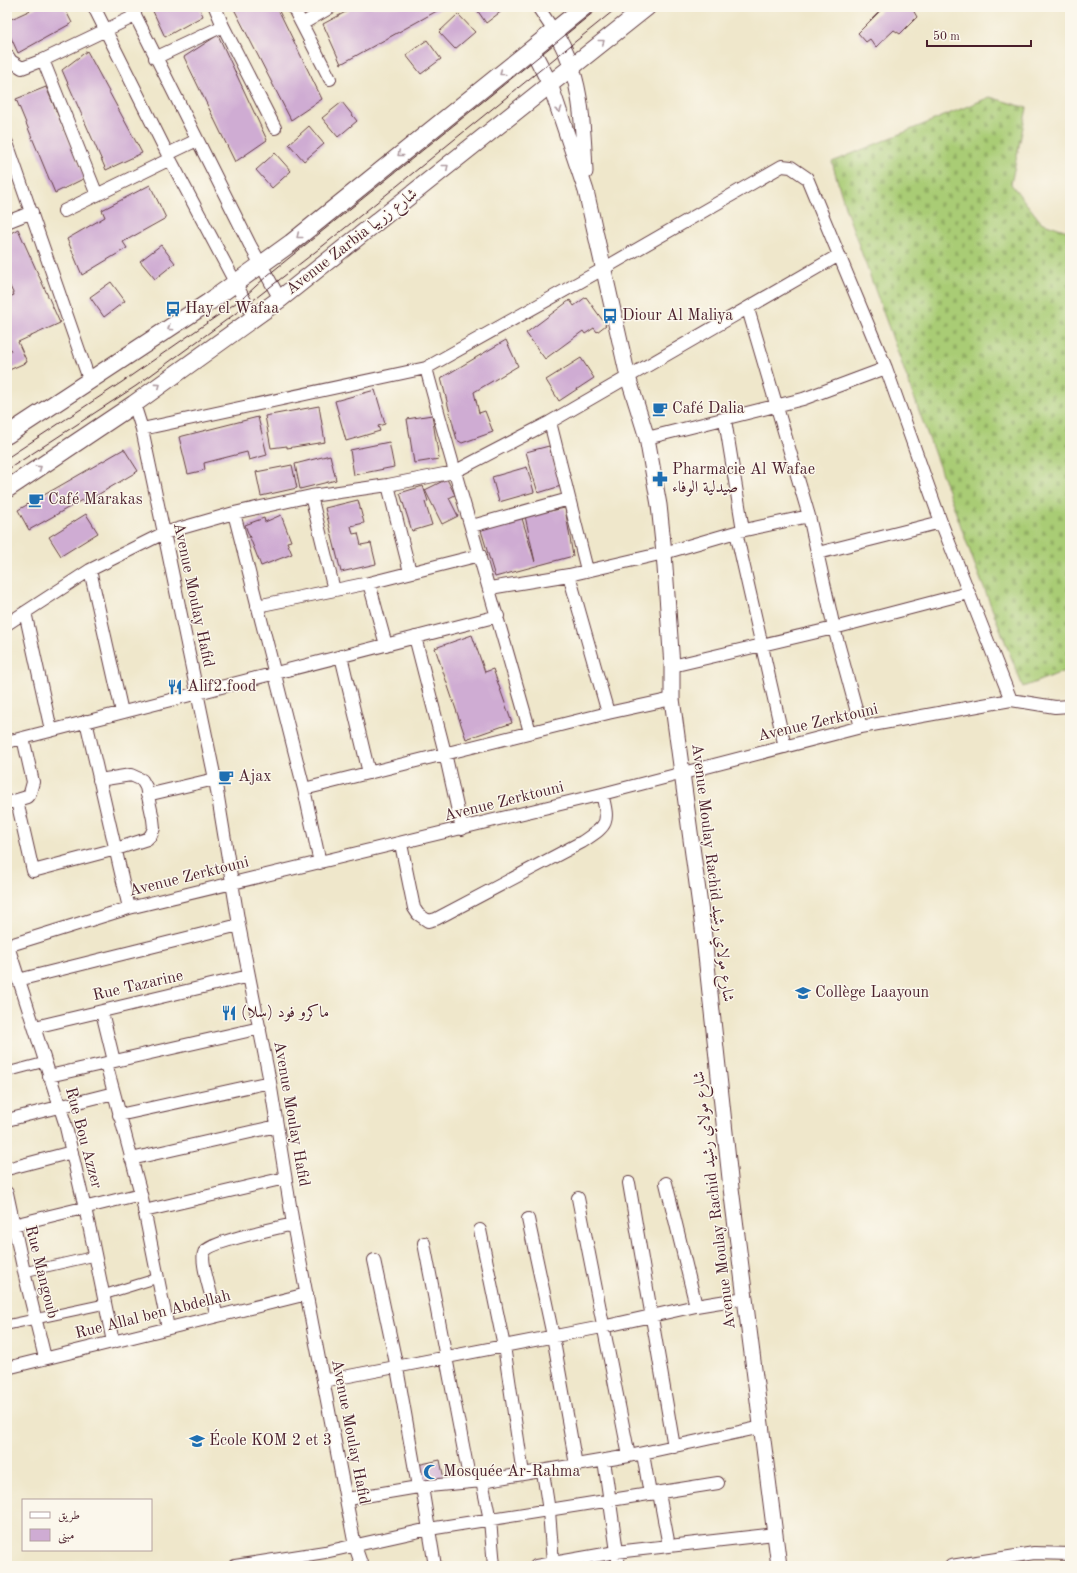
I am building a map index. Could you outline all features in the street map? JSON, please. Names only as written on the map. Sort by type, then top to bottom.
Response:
[{"type":"main road","points":[[7,435],[90,382],[235,284],[291,243],[584,7]]},
{"type":"main road","name":"Avenue Zarbia شارع زربيا","points":[[7,490],[134,404],[280,299],[647,7]]},
{"type":"street","points":[[94,7],[105,32],[254,318]]},
{"type":"street","points":[[215,7],[223,26],[275,128]]},
{"type":"street","points":[[293,7],[330,79]]},
{"type":"street","points":[[302,24],[332,7]]},
{"type":"street","points":[[538,7],[554,31]]},
{"type":"street","points":[[7,55],[11,61],[22,68],[105,32],[133,11],[155,58],[280,299]]},
{"type":"street","points":[[155,58],[223,26]]},
{"type":"street","name":"Avenue Moulay Rachid شارع مولاي رشيد","points":[[554,31],[566,50],[572,67],[582,122],[586,191]]},
{"type":"street","name":"Avenue Moulay Rachid شارع مولاي رشيد","points":[[532,49],[550,84],[586,191],[628,377],[646,438],[659,506],[672,666],[672,699],[703,928],[719,1091],[779,1566]]},
{"type":"street","points":[[43,60],[97,195]]},
{"type":"street","points":[[64,211],[97,195],[197,140]]},
{"type":"street","points":[[7,143],[90,382]]},
{"type":"street","points":[[142,429],[426,368],[603,269],[782,166],[792,167],[807,178],[886,368],[941,522],[1011,700]]},
{"type":"street","points":[[7,222],[32,212]]},
{"type":"street","points":[[7,624],[90,570],[164,533],[234,513],[311,496],[388,485],[454,472],[550,422],[748,309],[839,255]]},
{"type":"street","points":[[748,309],[809,516],[834,628],[861,727]]},
{"type":"street","points":[[426,368],[454,472],[472,526],[530,732]]},
{"type":"street","points":[[646,438],[776,407],[836,388],[886,368]]},
{"type":"street","name":"Avenue Moulay Hafid","points":[[134,404],[142,429],[216,779],[239,925],[270,1082],[293,1224],[355,1546],[362,1566]]},
{"type":"street","points":[[725,420],[740,531],[762,645],[785,747]]},
{"type":"street","points":[[550,422],[587,570]]},
{"type":"street","points":[[388,485],[410,572]]},
{"type":"street","points":[[311,496],[334,590]]},
{"type":"street","points":[[472,526],[570,499]]},
{"type":"street","points":[[234,513],[304,789],[320,863]]},
{"type":"street","points":[[490,588],[569,575],[664,553],[740,531],[809,516]]},
{"type":"street","points":[[818,553],[941,522]]},
{"type":"street","points":[[258,606],[369,583],[480,555]]},
{"type":"street","points":[[90,570],[122,712]]},
{"type":"street","points":[[569,575],[608,713]]},
{"type":"street","points":[[369,583],[386,645]]},
{"type":"street","points":[[672,666],[834,628],[968,593]]},
{"type":"street","points":[[24,612],[52,730]]},
{"type":"street","points":[[7,742],[197,692],[498,616]]},
{"type":"street","points":[[415,637],[445,754],[462,829]]},
{"type":"street","points":[[341,656],[369,773]]},
{"type":"street","points":[[304,789],[530,732],[672,699]]},
{"type":"street","name":"Avenue Zerktouni","points":[[7,946],[129,908],[462,829],[861,727],[1011,700],[1055,707],[1070,706]]},
{"type":"street","points":[[86,721],[129,908]]},
{"type":"street","points":[[23,738],[32,786],[27,797],[12,802],[33,871],[116,849],[147,839],[153,833],[153,819],[144,782],[131,775],[99,780]]},
{"type":"street","points":[[147,795],[216,779]]},
{"type":"street","points":[[401,844],[414,908],[418,914],[428,921],[436,919],[582,842],[602,828],[607,814],[602,794]]},
{"type":"street","points":[[18,980],[239,925]]},
{"type":"street","name":"Rue Bou Azzer","points":[[7,946],[35,1027],[44,1062],[60,1107],[85,1207],[113,1342]]},
{"type":"street","name":"Rue Tazarine","points":[[35,1027],[249,976]]},
{"type":"street","points":[[102,1012],[114,1093],[144,1211],[168,1328]]},
{"type":"street","points":[[49,1076],[260,1028]]},
{"type":"street","points":[[7,1072],[44,1062]]},
{"type":"street","points":[[119,1115],[270,1082]]},
{"type":"street","points":[[7,1120],[114,1093]]},
{"type":"street","points":[[131,1159],[277,1126]]},
{"type":"street","points":[[7,1169],[72,1152]]},
{"type":"street","points":[[144,1211],[285,1178]]},
{"type":"street","points":[[629,1183],[674,1447]]},
{"type":"street","points":[[666,1183],[696,1306]]},
{"type":"street","name":"Rue Mangoub","points":[[7,1193],[13,1225],[45,1358]]},
{"type":"street","points":[[13,1225],[140,1194]]},
{"type":"street","points":[[578,1198],[602,1326],[629,1456]]},
{"type":"street","points":[[528,1219],[553,1336],[576,1465]]},
{"type":"street","points":[[217,1316],[204,1265],[203,1255],[206,1250],[222,1242],[293,1224]]},
{"type":"street","points":[[480,1230],[504,1346],[523,1474]]},
{"type":"street","points":[[424,1243],[447,1358],[476,1482],[490,1520],[494,1566]]},
{"type":"street","points":[[24,1272],[95,1256]]},
{"type":"street","points":[[374,1260],[436,1566]]},
{"type":"street","points":[[7,1325],[104,1299],[158,1278]]},
{"type":"street","name":"Rue Allal ben Abdellah","points":[[7,1368],[307,1294]]},
{"type":"street","points":[[323,1381],[447,1358],[696,1306],[745,1298]]},
{"type":"street","points":[[347,1499],[420,1487],[476,1482],[543,1472],[643,1454],[762,1427]]},
{"type":"street","points":[[643,1454],[669,1546]]},
{"type":"street","points":[[604,1460],[619,1566]]},
{"type":"street","points":[[543,1472],[549,1511],[553,1563]]},
{"type":"street","points":[[235,1566],[355,1546],[429,1529],[718,1483]]},
{"type":"street","points":[[536,1566],[616,1552],[775,1534]]},
{"type":"street","points":[[951,1566],[1034,1552],[1070,1554]]},
{"type":"green space","points":[[990,97],[1027,108],[1011,184],[1041,222],[1070,232],[1070,669],[1023,687],[976,568],[845,207],[832,162]]},
{"type":"building","points":[[37,7],[64,7],[72,23],[18,53],[7,29],[7,21]]},
{"type":"building","points":[[151,7],[199,7],[203,16],[165,37]]},
{"type":"building","points":[[238,7],[277,7],[322,99],[291,120],[234,9]]},
{"type":"building","points":[[355,7],[444,7],[341,64],[323,24]]},
{"type":"building","points":[[475,7],[507,7],[486,23]]},
{"type":"building","points":[[884,7],[916,7],[913,10],[917,17],[900,34],[894,30],[876,47],[870,39],[866,42],[858,33]]},
{"type":"building","points":[[458,14],[475,32],[455,49],[439,32]]},
{"type":"building","points":[[218,35],[267,140],[235,162],[184,57]]},
{"type":"building","points":[[427,40],[441,59],[421,74],[406,55]]},
{"type":"building","points":[[87,51],[142,153],[106,170],[62,70]]},
{"type":"building","points":[[46,87],[85,178],[55,193],[16,99]]},
{"type":"building","points":[[342,102],[357,121],[338,137],[322,118]]},
{"type":"building","points":[[309,126],[324,144],[304,161],[289,144]]},
{"type":"building","points":[[275,153],[291,171],[272,188],[256,170]]},
{"type":"building","points":[[150,185],[166,218],[123,242],[127,248],[82,275],[67,239],[105,217],[102,210]]},
{"type":"building","points":[[18,229],[60,323],[18,342],[27,362],[7,371],[7,353],[11,351],[7,342],[7,298],[14,295],[7,280],[7,235]]},
{"type":"building","points":[[161,245],[175,263],[155,279],[140,261]]},
{"type":"building","points":[[111,282],[125,301],[104,317],[90,297]]},
{"type":"building","points":[[586,297],[606,325],[597,332],[594,328],[585,334],[583,331],[545,359],[526,333],[570,300],[574,306]]},
{"type":"building","points":[[506,340],[518,366],[474,392],[479,413],[485,411],[493,432],[462,443],[457,440],[441,378]]},
{"type":"building","points":[[581,358],[594,378],[559,401],[546,380]]},
{"type":"building","points":[[375,390],[385,424],[378,426],[380,431],[346,441],[335,401]]},
{"type":"building","points":[[319,406],[325,442],[287,448],[287,446],[271,448],[265,416]]},
{"type":"building","points":[[432,415],[439,459],[414,463],[407,419]]},
{"type":"building","points":[[258,417],[267,455],[249,460],[247,452],[204,463],[205,470],[188,474],[179,437]]},
{"type":"building","points":[[389,442],[394,467],[354,475],[350,450]]},
{"type":"building","points":[[549,446],[561,486],[538,493],[526,452]]},
{"type":"building","points":[[124,449],[138,471],[84,503],[82,500],[29,530],[18,510]]},
{"type":"building","points":[[330,455],[336,480],[300,489],[295,464]]},
{"type":"building","points":[[292,465],[297,488],[261,496],[256,472]]},
{"type":"building","points":[[527,467],[534,492],[499,502],[492,477]]},
{"type":"building","points":[[447,479],[455,495],[449,498],[458,516],[442,524],[425,490]]},
{"type":"building","points":[[423,486],[428,501],[425,502],[432,525],[412,531],[400,493]]},
{"type":"building","points":[[358,500],[364,523],[351,526],[353,534],[358,533],[361,545],[371,543],[376,564],[341,572],[325,508]]},
{"type":"building","points":[[565,508],[573,556],[495,577],[480,527],[521,515],[535,562],[525,516]]},
{"type":"building","points":[[86,514],[98,533],[61,556],[49,537]]},
{"type":"building","points":[[281,515],[291,541],[287,542],[292,554],[261,566],[245,525],[264,518],[265,522]]},
{"type":"building","points":[[472,635],[485,672],[493,669],[512,723],[466,739],[435,648]]},
{"type":"building","name":"Mosquée Ar-Rahma","points":[[440,1460],[444,1479],[420,1482],[417,1465]]},
{"type":"tram line","points":[[7,458],[122,382],[243,298],[268,275],[600,7]]},
{"type":"tram line","points":[[7,470],[136,386],[247,305],[324,245],[618,7]]},
{"type":"place","name":"Hay el Wafaa","points":[[173,309]]},
{"type":"place","name":"Diour Al Maliya","points":[[610,316]]},
{"type":"place","name":"Café Dalia","points":[[660,409]]},
{"type":"place","name":"Pharmacie Al Wafae صيدلية الوفاء","points":[[660,479]]},
{"type":"place","name":"Café Marakas","points":[[36,500]]},
{"type":"place","name":"Alif2.food","points":[[175,687]]},
{"type":"place","name":"Ajax","points":[[226,777]]},
{"type":"place","name":"Collège Laayoun","points":[[803,993]]},
{"type":"place","name":"ماكرو فود (سلا)","points":[[229,1013]]},
{"type":"place","name":"École KOM 2 et 3","points":[[197,1441]]},
{"type":"place","name":"Mosquée Ar-Rahma","points":[[431,1472]]}]
